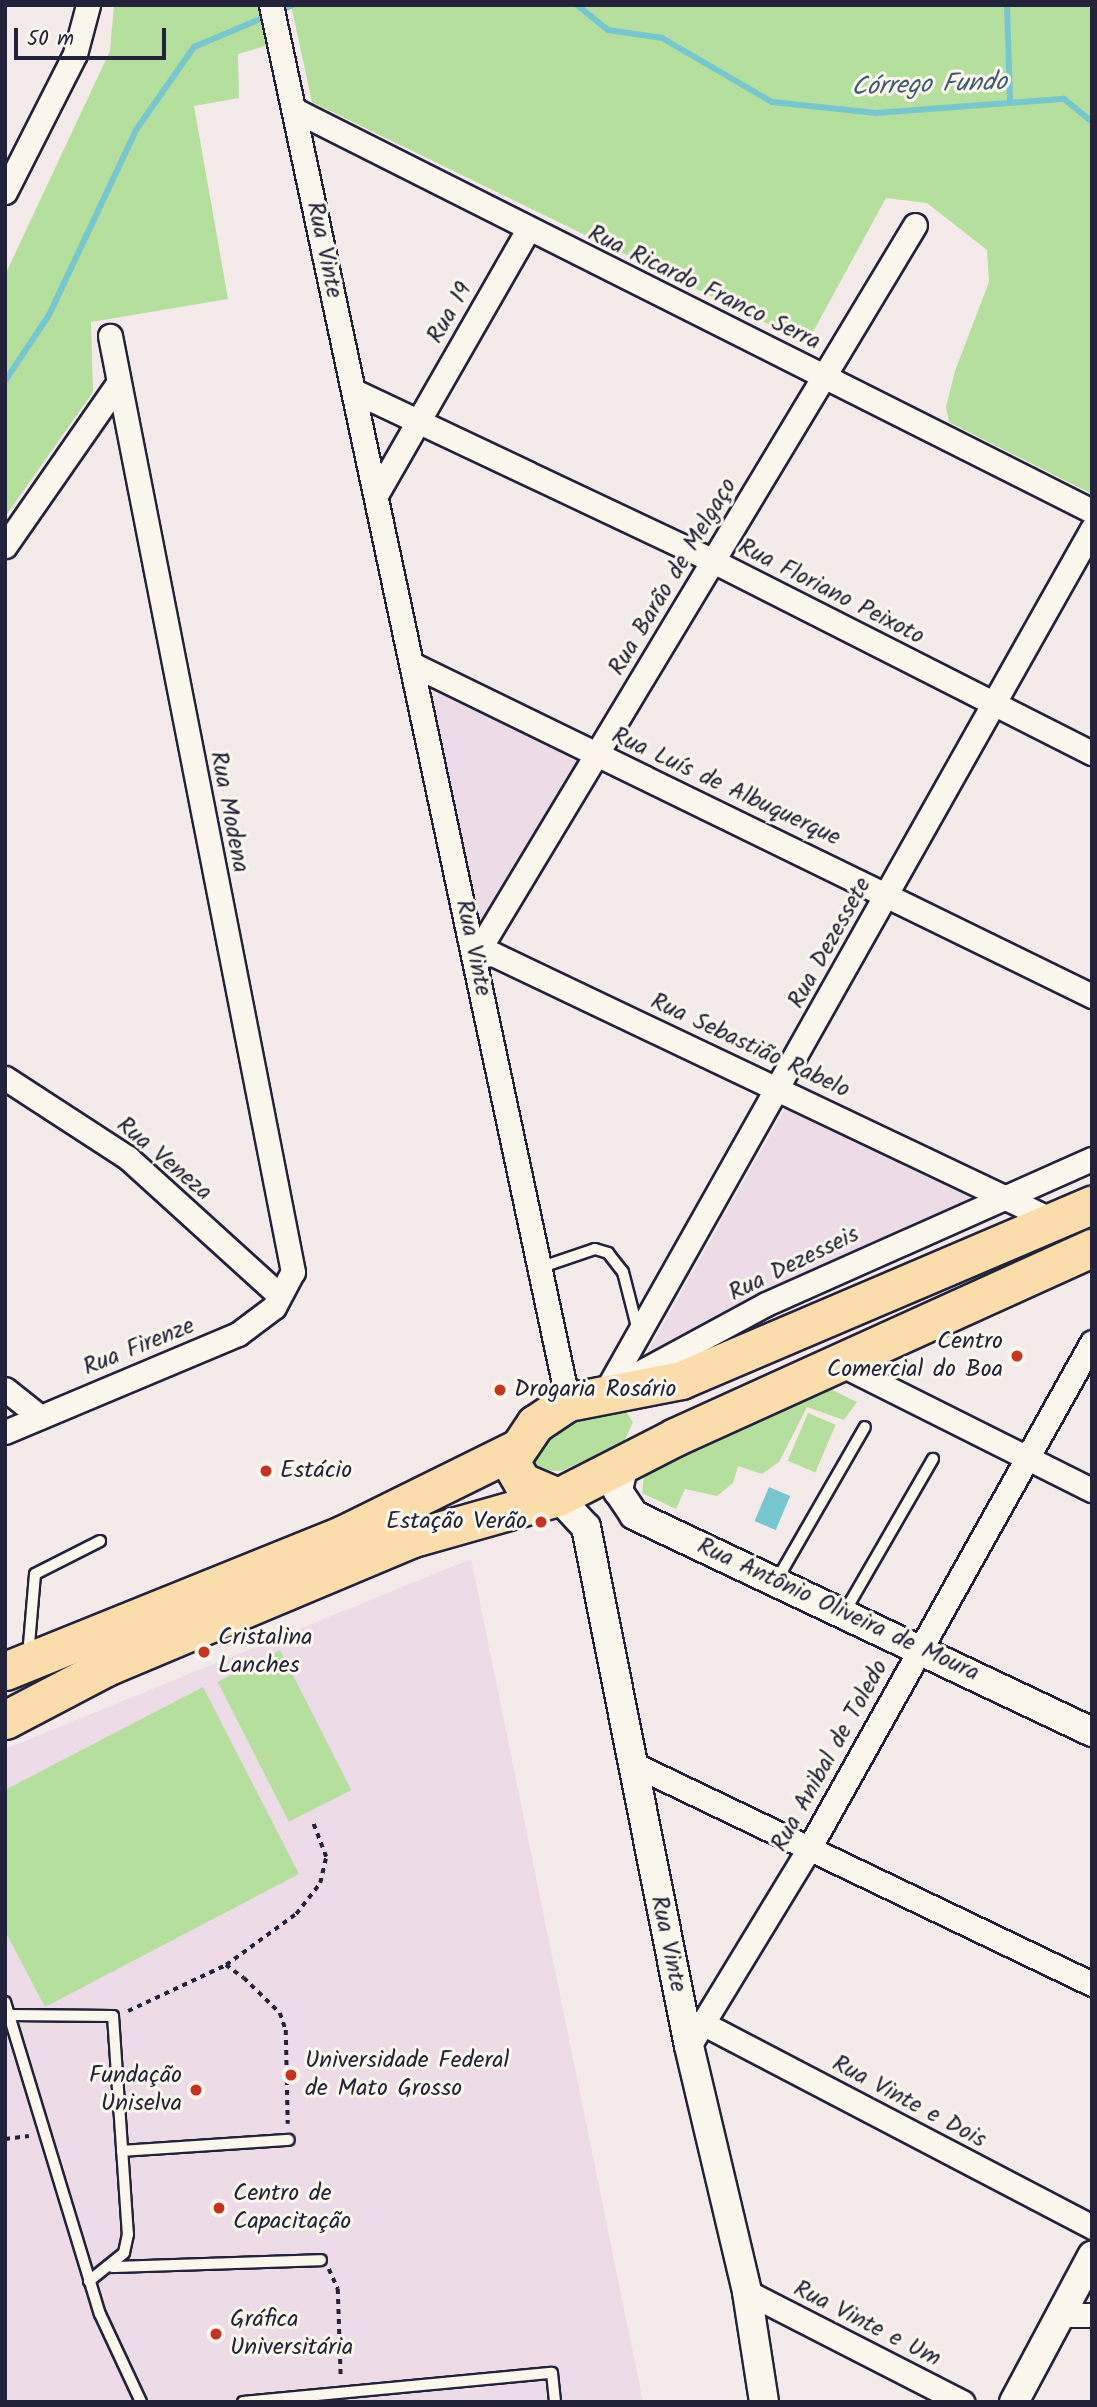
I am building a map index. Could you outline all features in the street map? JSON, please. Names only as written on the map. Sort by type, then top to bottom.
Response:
[{"type":"main road","points":[[558,1497],[522,1482],[510,1461],[514,1450],[535,1424],[568,1402],[622,1388],[681,1380],[1092,1205]]},
{"type":"main road","points":[[5,1720],[106,1667],[410,1539],[558,1497],[838,1363],[1088,1251]]},
{"type":"main road","points":[[622,1388],[652,1408],[650,1436],[624,1464]]},
{"type":"main road","points":[[16,1669],[344,1534],[514,1450]]},
{"type":"street","points":[[5,192],[75,54],[88,5]]},
{"type":"street","name":"Rua Vinte","points":[[271,5],[279,31],[568,1402]]},
{"type":"street","name":"Rua Ricardo Franco Serra","points":[[295,110],[527,231],[825,376],[1092,511]]},
{"type":"street","name":"Rua Barão de Melgaço","points":[[475,956],[915,226]]},
{"type":"street","name":"Rua 19","points":[[418,421],[527,231]]},
{"type":"street","name":"Rua Modena","points":[[110,336],[117,385],[292,1261],[278,1294]]},
{"type":"street","points":[[5,546],[117,385]]},
{"type":"street","name":"Rua Floriano Peixoto","points":[[354,391],[713,561],[1092,753]]},
{"type":"street","points":[[376,495],[418,421]]},
{"type":"street","name":"Rua Dezessete","points":[[622,1388],[639,1337],[1092,529]]},
{"type":"street","name":"Rua Luís de Albuquerque","points":[[412,664],[888,893],[1092,996]]},
{"type":"street","name":"Rua Sebastião Rabelo","points":[[475,956],[493,954],[1052,1220]]},
{"type":"street","name":"Rua Veneza","points":[[5,1078],[128,1158],[278,1294]]},
{"type":"street","name":"Rua Dezesseis","points":[[622,1388],[766,1304],[999,1196],[1092,1159]]},
{"type":"street","name":"Rua Firenze","points":[[5,1432],[238,1334],[264,1318],[278,1294]]},
{"type":"street","name":"Rua Anibal de Toledo","points":[[696,2034],[807,1852],[1092,1342]]},
{"type":"street","points":[[838,1363],[1092,1490]]},
{"type":"street","points":[[5,1389],[39,1416]]},
{"type":"street","name":"Rua Antônio Oliveira de Moura","points":[[624,1464],[618,1491],[635,1515],[778,1578],[844,1614],[921,1648],[1092,1732]]},
{"type":"street","name":"Rua Vinte","points":[[558,1497],[586,1527],[631,1763],[696,2034],[747,2292],[765,2402]]},
{"type":"street","points":[[631,1763],[807,1852],[1092,1984]]},
{"type":"street","name":"Rua Vinte e Dois","points":[[696,2034],[1092,2227]]},
{"type":"street","points":[[1014,2402],[1092,2256]]},
{"type":"street","name":"Rua Vinte e Um","points":[[747,2292],[962,2402]]},
{"type":"street","points":[[1059,2315],[1092,2315]]},
{"type":"lane","points":[[540,1269],[595,1249],[608,1253],[623,1272],[639,1337]]},
{"type":"lane","points":[[778,1578],[865,1427]]},
{"type":"lane","points":[[844,1614],[933,1459]]},
{"type":"lane","points":[[16,1669],[35,1574],[100,1541]]},
{"type":"lane","points":[[5,2002],[89,2281],[141,2402]]},
{"type":"lane","points":[[10,2015],[113,2016],[128,2234],[112,2267]]},
{"type":"lane","points":[[122,2151],[289,2140]]},
{"type":"lane","points":[[89,2281],[112,2267],[321,2260]]},
{"type":"lane","points":[[243,2402],[552,2373],[555,2402]]},
{"type":"path","points":[[113,2016],[162,2000],[226,1965],[296,1914],[320,1882],[326,1857],[312,1821]]},
{"type":"path","points":[[226,1965],[260,1991],[286,2030],[289,2140]]},
{"type":"path","points":[[5,2139],[29,2136]]},
{"type":"path","points":[[321,2260],[338,2289],[341,2392]]},
{"type":"shaded area","points":[[428,688],[584,760],[479,936]]},
{"type":"shaded area","points":[[788,1103],[999,1212],[633,1378]]},
{"type":"shaded area","name":"Universidade Federal de Mato Grosso","points":[[471,1559],[643,2402],[5,2402],[5,1749]]},
{"type":"green space","points":[[114,5],[259,5],[269,45],[238,54],[239,98],[194,106],[228,299],[91,322],[93,392],[5,517],[5,275],[110,51]]},
{"type":"green space","points":[[291,5],[1092,5],[1092,494],[949,422],[946,407],[955,371],[989,282],[987,250],[927,203],[886,198],[807,343],[312,102]]},
{"type":"green space","points":[[828,1388],[857,1402],[844,1420],[807,1407],[779,1462],[762,1474],[738,1466],[733,1483],[717,1496],[685,1489],[676,1509],[642,1493],[645,1467]]},
{"type":"green space","points":[[622,1406],[633,1422],[623,1444],[561,1471],[532,1470],[527,1447],[556,1423]]},
{"type":"green space","points":[[808,1413],[836,1425],[815,1473],[788,1461]]},
{"type":"green space","points":[[280,1650],[351,1790],[289,1822],[218,1682]]},
{"type":"green space","points":[[203,1687],[299,1874],[45,2007],[5,1931],[5,1790]]},
{"type":"water","points":[[769,1487],[790,1496],[776,1530],[755,1521]]},
{"type":"waterway","points":[[5,381],[49,315],[136,130],[194,47],[293,5]]},
{"type":"waterway","name":"Córrego Fundo","points":[[577,5],[608,30],[662,38],[772,102],[876,113],[1064,99],[1092,122]]},
{"type":"waterway","points":[[1007,5],[1010,103]]},
{"type":"place","name":"Centro Comercial do Boa","points":[[1017,1356]]},
{"type":"place","name":"Drogaria Rosário","points":[[500,1390]]},
{"type":"place","name":"Estácio","points":[[266,1471]]},
{"type":"place","name":"Estação Verão","points":[[541,1522]]},
{"type":"place","name":"Cristalina Lanches","points":[[204,1652]]},
{"type":"place","name":"Universidade Federal de Mato Grosso","points":[[291,2075]]},
{"type":"place","name":"Fundação Uniselva","points":[[196,2090]]},
{"type":"place","name":"Centro de Capacitação","points":[[219,2208]]},
{"type":"place","name":"Gráfica Universitária","points":[[216,2334]]}]
